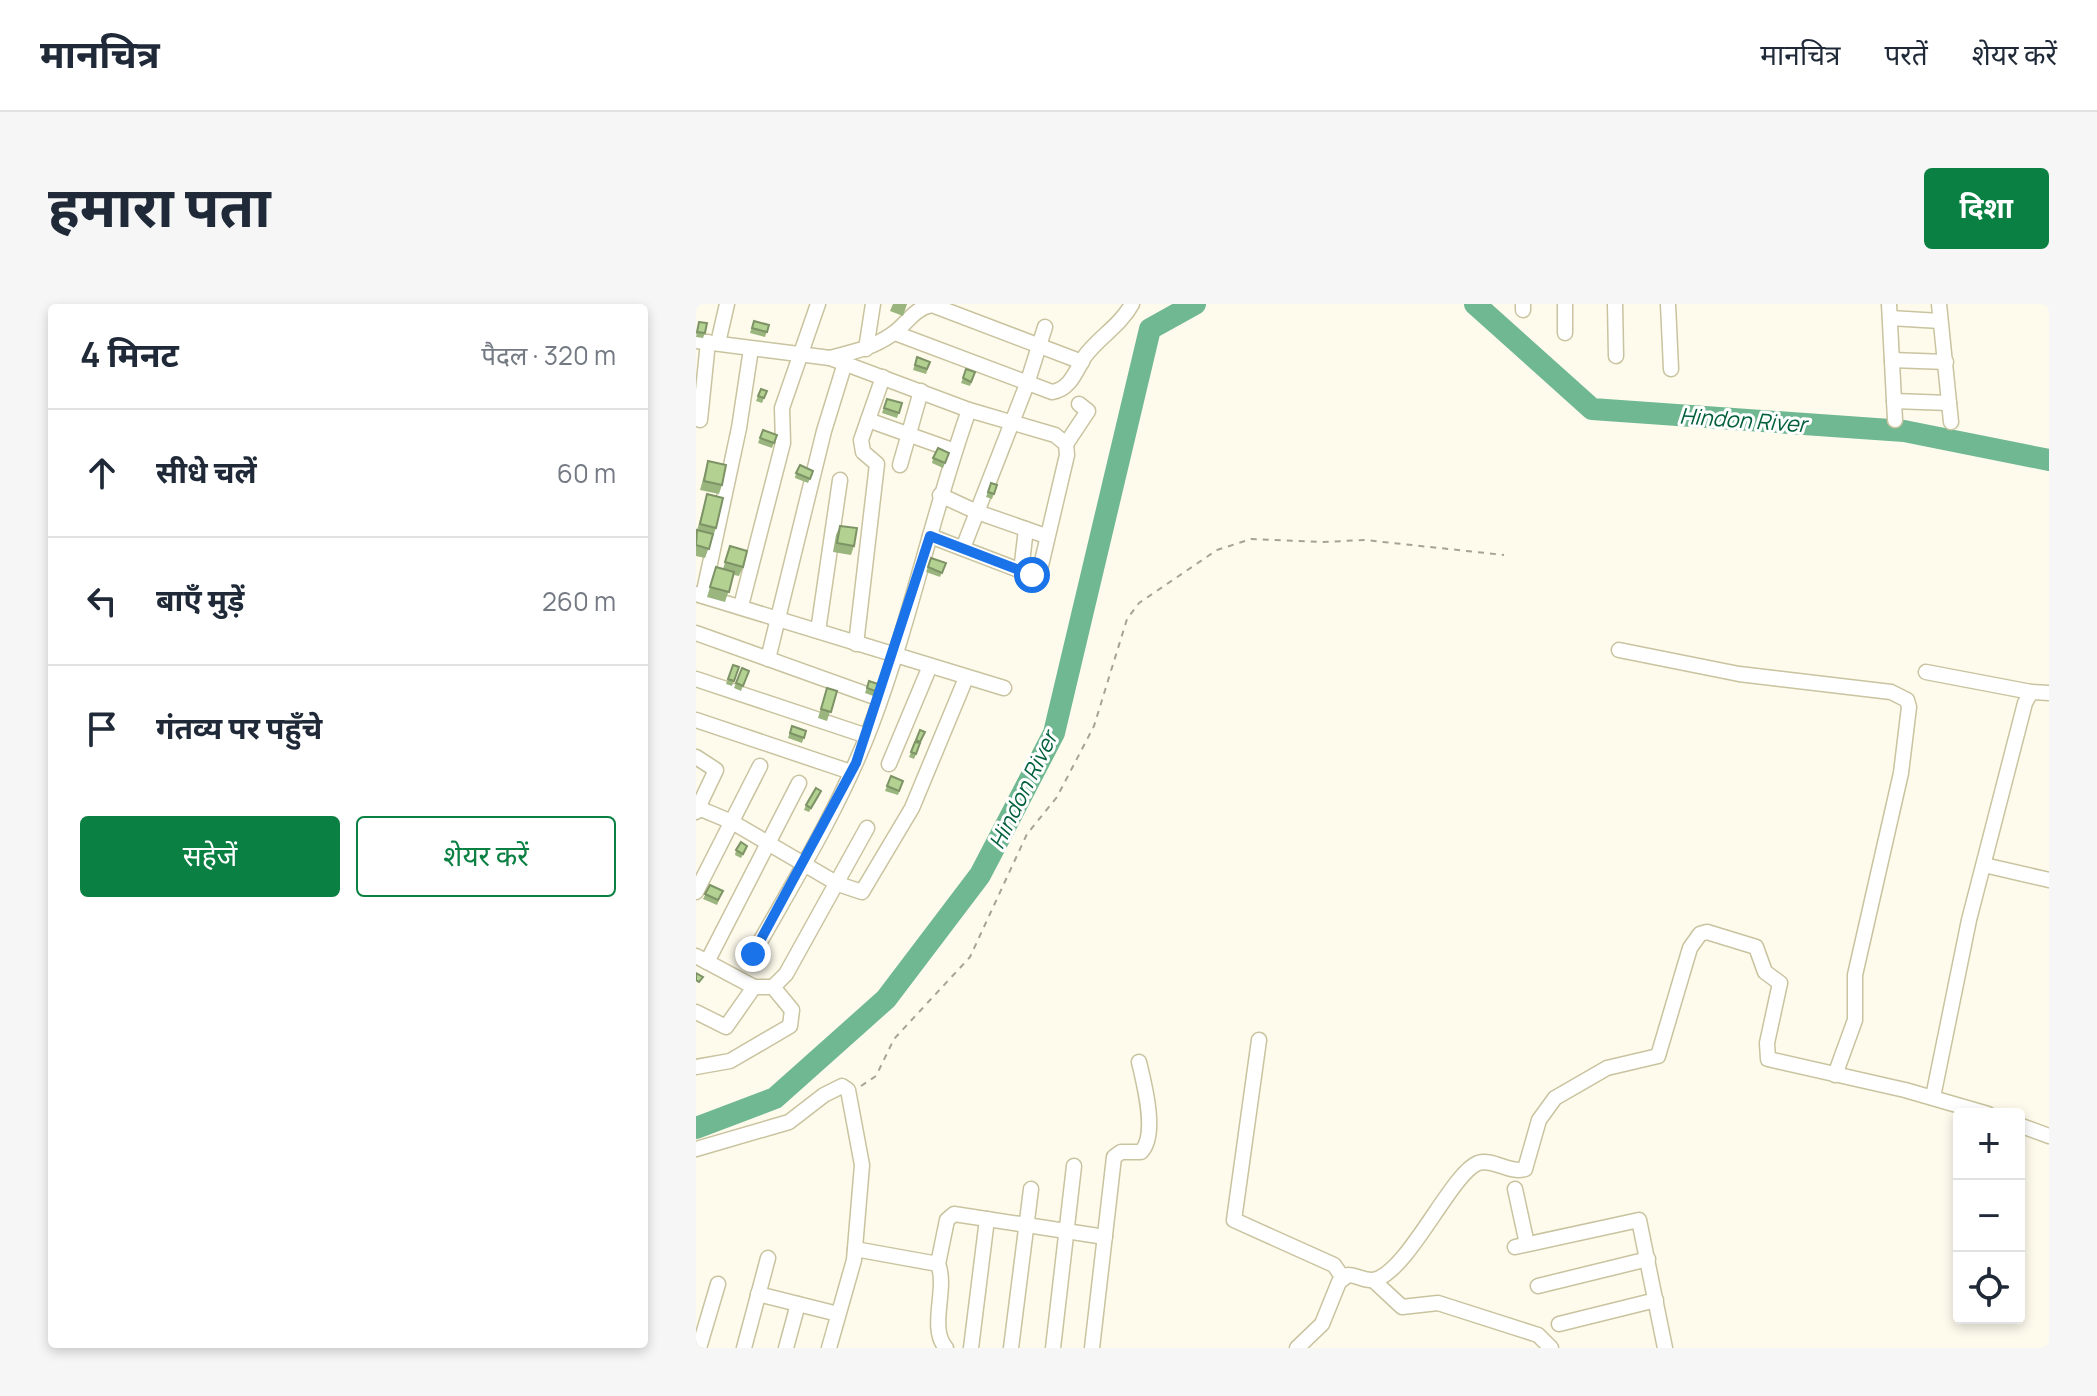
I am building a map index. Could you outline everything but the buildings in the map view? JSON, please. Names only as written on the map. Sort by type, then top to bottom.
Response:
[{"type":"street","points":[[700,420],[707,342],[727,304]]},
{"type":"street","points":[[741,606],[783,443],[782,408],[818,304]]},
{"type":"street","points":[[866,349],[873,304]]},
{"type":"street","points":[[895,333],[1027,384],[1058,391],[1115,328],[1132,304]]},
{"type":"street","points":[[1565,304],[1565,333]]},
{"type":"street","points":[[1615,304],[1616,356]]},
{"type":"street","points":[[1668,304],[1671,369]]},
{"type":"street","points":[[1939,304],[1951,422]]},
{"type":"street","points":[[830,358],[866,349],[895,333],[913,312],[932,305],[1041,343],[1059,355],[1082,362]]},
{"type":"street","points":[[1895,420],[1889,311],[1940,321]]},
{"type":"street","points":[[963,548],[1010,420],[1027,384],[1045,327]]},
{"type":"street","points":[[707,342],[830,358],[969,410],[1055,435],[1066,444]]},
{"type":"street","points":[[751,349],[739,428],[700,595],[1004,688]]},
{"type":"street","points":[[1892,360],[1946,362]]},
{"type":"street","points":[[768,659],[824,431],[845,363]]},
{"type":"street","points":[[856,644],[877,464],[861,449],[883,377]]},
{"type":"street","points":[[900,465],[921,391]]},
{"type":"street","points":[[1894,401],[1949,403]]},
{"type":"street","points":[[930,536],[1032,575],[1042,570],[1046,536],[1067,455],[1066,444],[1088,411],[1079,404]]},
{"type":"street","points":[[753,954],[804,864],[867,736],[969,410]]},
{"type":"street","points":[[868,420],[955,451]]},
{"type":"street","points":[[818,631],[840,480]]},
{"type":"street","points":[[940,495],[977,512],[1046,536]]},
{"type":"street","points":[[1021,571],[1026,529]]},
{"type":"street","points":[[696,633],[880,699]]},
{"type":"street","points":[[1619,650],[1739,674],[1891,692],[1907,700],[1909,707],[1901,773],[1855,975],[1855,1020],[1835,1075]]},
{"type":"street","points":[[889,764],[930,666]]},
{"type":"street","points":[[1926,672],[2049,693]]},
{"type":"street","points":[[696,757],[716,770],[697,809],[732,822],[855,892],[868,887],[912,808],[966,678]]},
{"type":"street","points":[[696,679],[867,736]]},
{"type":"street","points":[[1933,1097],[1969,920],[2025,703],[2031,692]]},
{"type":"street","points":[[696,720],[851,772]]},
{"type":"street","points":[[696,892],[760,766]]},
{"type":"street","points":[[799,783],[702,959],[754,987],[773,987],[786,974],[867,828]]},
{"type":"street","points":[[1984,865],[2049,880]]},
{"type":"street","points":[[1373,1280],[1383,1276],[1421,1235],[1477,1164],[1487,1162],[1518,1171],[1525,1169],[1539,1120],[1555,1098],[1607,1068],[1658,1056],[1690,948],[1700,934],[1712,932],[1756,947],[1765,972],[1780,983],[1765,1053],[1768,1059],[1969,1108]]},
{"type":"street","points":[[696,1012],[726,1027],[754,987]]},
{"type":"street","points":[[696,1067],[730,1061],[790,1026],[793,1022],[792,1010],[773,987]]},
{"type":"street","points":[[1259,1040],[1234,1220],[1334,1265],[1343,1278]]},
{"type":"street","points":[[1092,1348],[1114,1157],[1121,1152],[1141,1152],[1147,1145],[1148,1100],[1139,1062]]},
{"type":"street","points":[[696,1149],[789,1122],[833,1089],[842,1086],[848,1090],[862,1165],[855,1249],[829,1348]]},
{"type":"street","points":[[2025,1127],[2049,1136]]},
{"type":"street","points":[[1053,1348],[1074,1166]]},
{"type":"street","points":[[1011,1348],[1031,1189]]},
{"type":"street","points":[[1515,1189],[1521,1246],[1635,1219],[1642,1223],[1663,1348]]},
{"type":"street","points":[[946,1348],[939,1335],[941,1275],[938,1264],[950,1216],[1105,1237]]},
{"type":"street","points":[[971,1348],[987,1219]]},
{"type":"street","points":[[855,1249],[938,1264]]},
{"type":"street","points":[[744,1348],[768,1258]]},
{"type":"street","points":[[1538,1286],[1648,1259]]},
{"type":"street","points":[[1297,1348],[1322,1324],[1343,1278],[1353,1275],[1373,1280],[1402,1307],[1438,1303],[1533,1333],[1549,1347]]},
{"type":"street","points":[[699,1348],[718,1284]]},
{"type":"street","points":[[758,1294],[838,1314]]},
{"type":"street","points":[[1559,1324],[1656,1300]]},
{"type":"street","points":[[786,1348],[798,1304]]},
{"type":"path","points":[[848,1090],[872,1082],[894,1039],[965,964],[1027,834],[1057,797],[1094,726],[1127,619],[1139,603],[1217,550],[1251,539],[1365,540],[1504,555]]},
{"type":"waterway","name":"Hindon River","points":[[696,1128],[775,1098],[886,999],[980,875],[1054,733],[1150,329],[1195,304]]},
{"type":"waterway","name":"Hindon River","points":[[1475,304],[1592,409],[1904,431],[2049,460]]},
{"type":"route","points":[[753,954],[856,763],[872,724],[930,536],[1032,575]]}]
